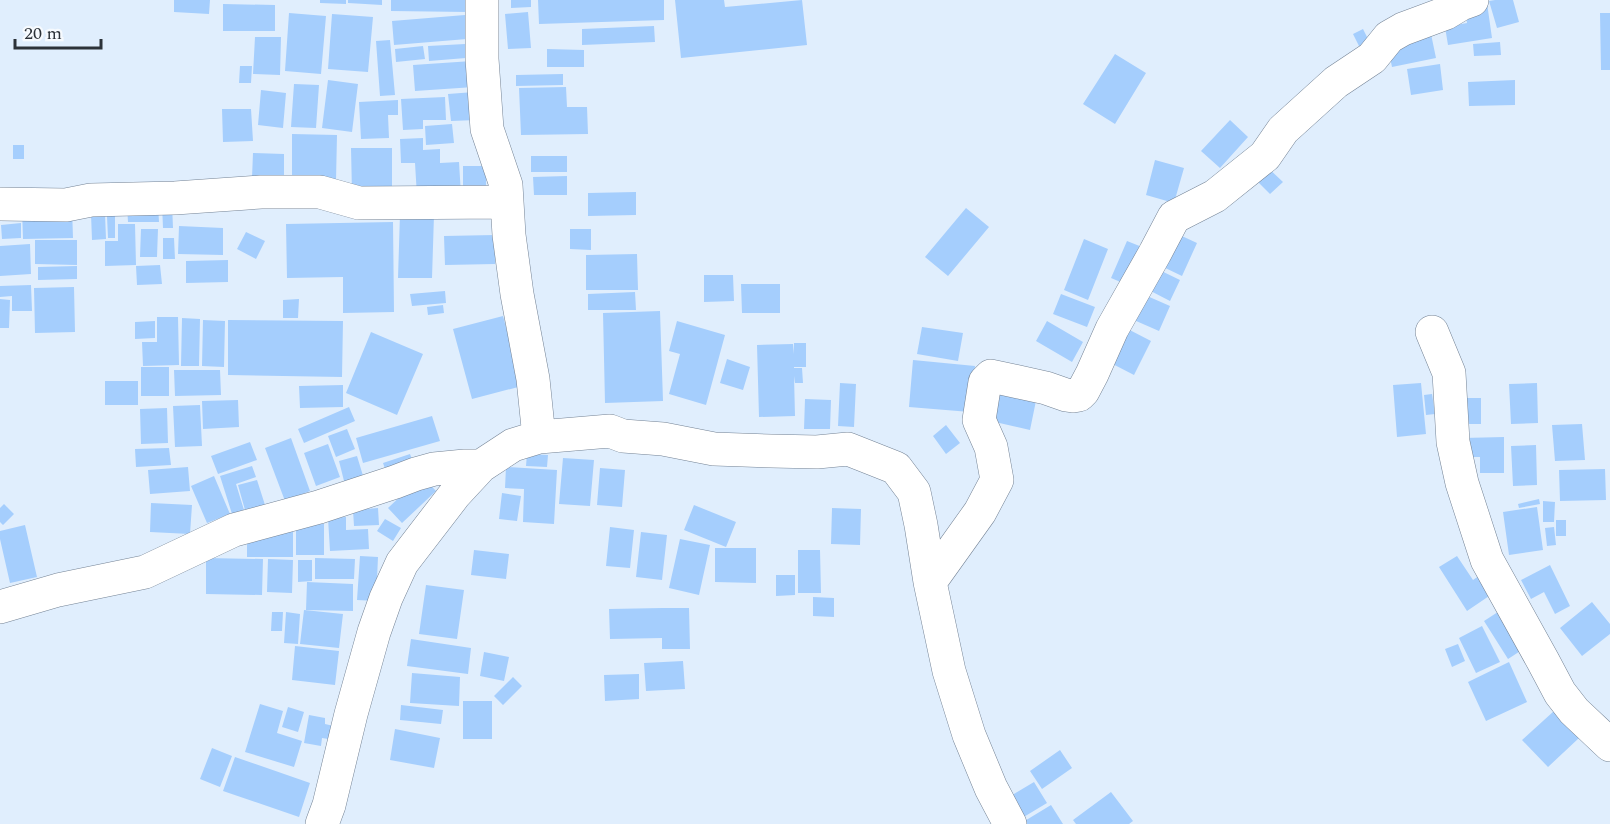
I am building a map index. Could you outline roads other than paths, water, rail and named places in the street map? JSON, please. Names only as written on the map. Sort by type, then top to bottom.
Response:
[{"type":"street","points":[[482,0],[482,58],[487,129],[506,185],[508,235],[533,380],[539,437]]},
{"type":"street","points":[[930,582],[980,512],[997,480],[991,447],[980,420],[988,377],[1016,381],[1073,396],[1078,395],[1083,391],[1112,329],[1174,217],[1215,196],[1265,156],[1282,130],[1336,82],[1372,58],[1389,38],[1403,29],[1446,13],[1472,0]]},
{"type":"street","points":[[0,204],[66,205],[91,200],[175,198],[261,192],[320,192],[359,202],[507,202]]},
{"type":"street","points":[[1432,332],[1449,373],[1453,442],[1462,483],[1487,560],[1560,693],[1574,711],[1610,745]]},
{"type":"street","points":[[322,824],[374,632],[402,563],[455,494],[481,466],[513,445],[539,437],[610,431],[714,449],[817,452],[848,449],[896,468],[914,492],[949,671],[969,735],[991,788],[1010,824]]},
{"type":"street","points":[[0,607],[58,590],[145,572],[234,530],[319,507],[416,474],[434,469],[481,466]]}]
